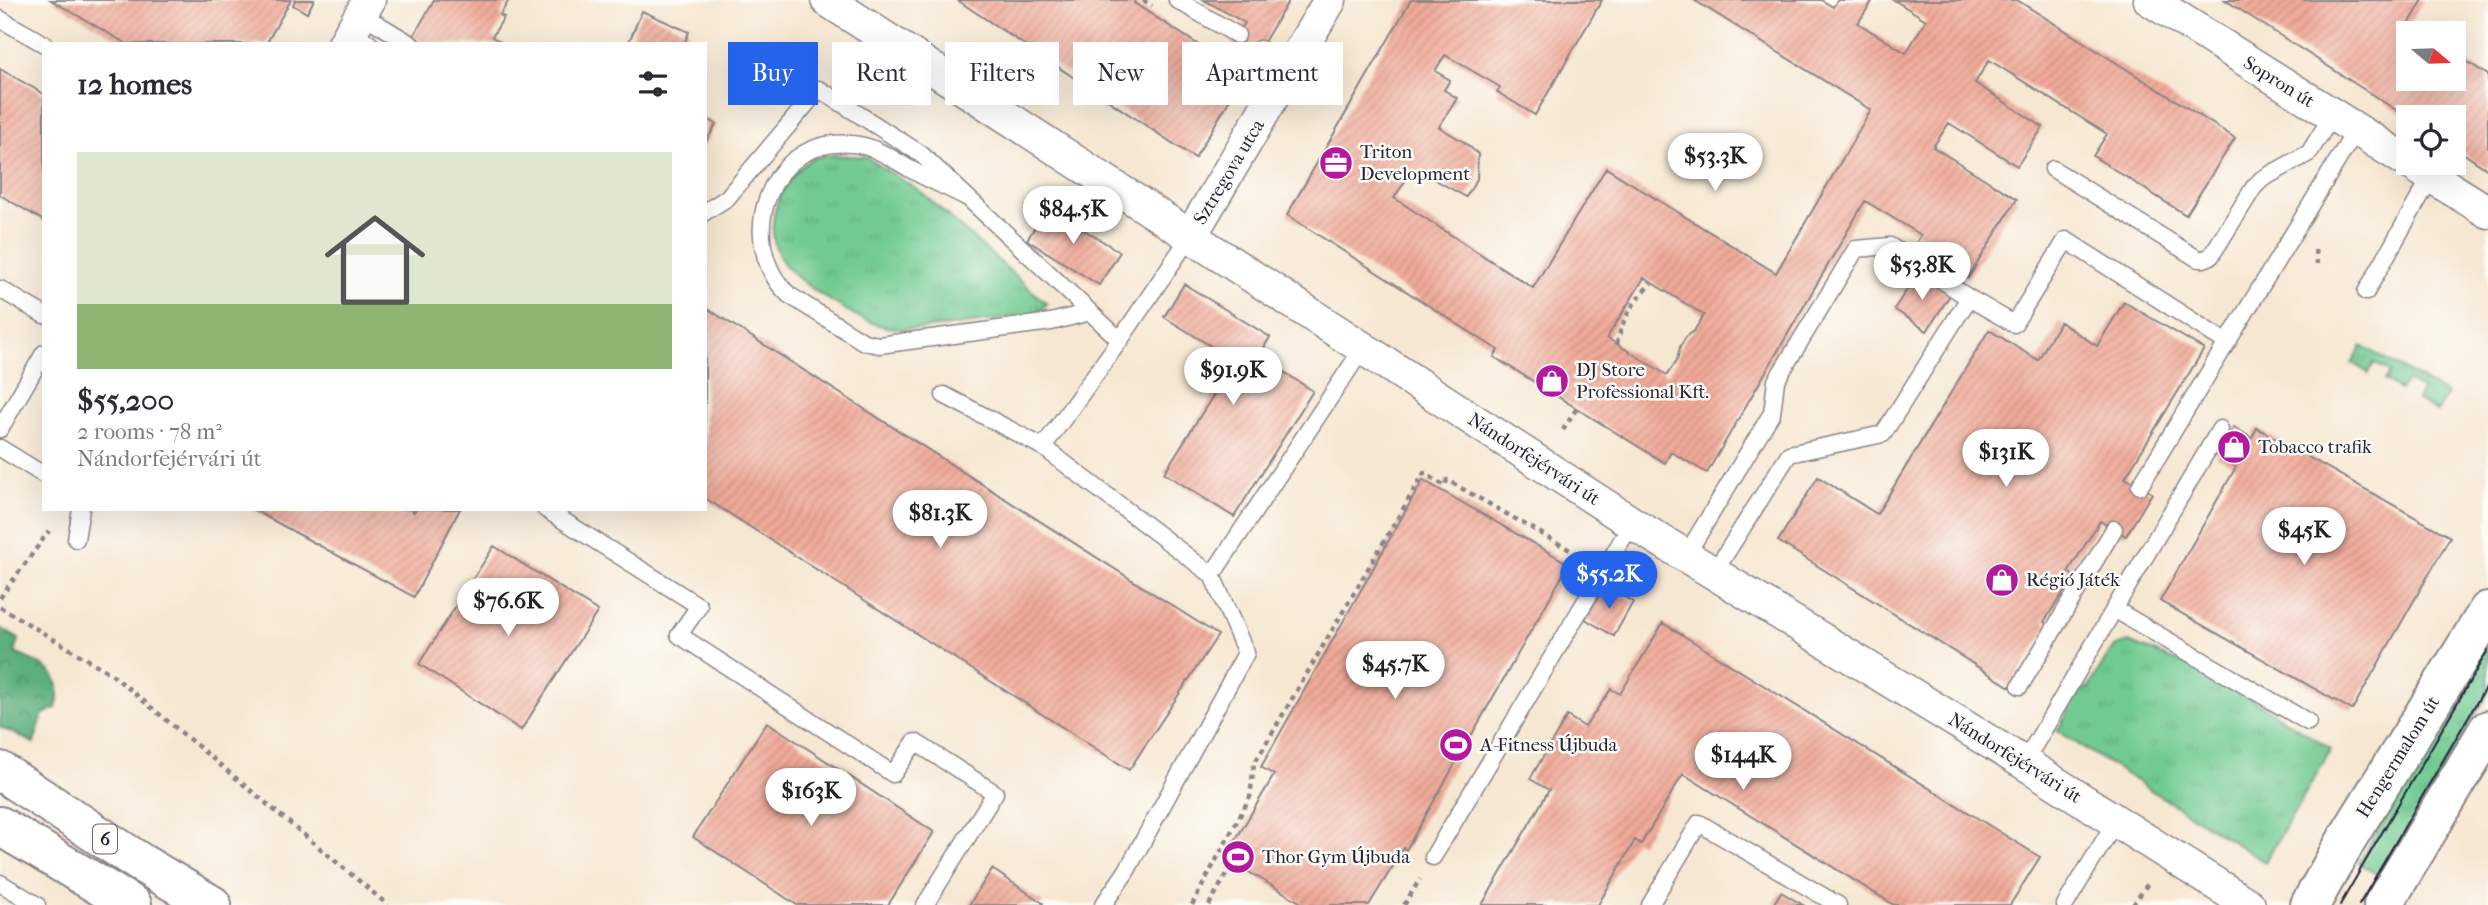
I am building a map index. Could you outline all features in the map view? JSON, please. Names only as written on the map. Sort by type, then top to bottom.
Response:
[{"type":"main road","name":"Hengermalom út","points":[[2310,905],[2348,837],[2488,611]]},
{"type":"main road","points":[[2383,905],[2488,730]]},
{"type":"main road","name":"6","points":[[0,771],[141,863],[212,905]]},
{"type":"main road","name":"6","points":[[0,826],[132,905]]},
{"type":"street","name":"Nándorfejérvári út","points":[[827,0],[1685,557],[2024,763],[2249,905]]},
{"type":"street","name":"Sztregova utca","points":[[1305,42],[1330,0]]},
{"type":"street","name":"Sopron út","points":[[2150,0],[2488,212]]},
{"type":"street","name":"Sztregova utca","points":[[1191,235],[1268,105]]},
{"type":"lane","points":[[1177,0],[1237,36]]},
{"type":"lane","points":[[0,19],[42,43]]},
{"type":"lane","points":[[359,27],[405,42]]},
{"type":"lane","points":[[707,211],[726,198],[819,89],[921,154],[1120,340]]},
{"type":"lane","points":[[2053,169],[2197,259],[2204,259],[2211,256],[2254,187],[2309,153],[2344,123]]},
{"type":"lane","points":[[2140,486],[2227,343],[2344,123]]},
{"type":"lane","points":[[968,198],[872,148],[852,144],[820,146],[799,155],[773,186],[762,219],[761,236],[766,264],[778,285],[789,295],[864,342],[879,345],[1051,322],[1090,312]]},
{"type":"lane","points":[[2366,292],[2431,177]]},
{"type":"lane","points":[[1043,447],[1191,235]]},
{"type":"lane","points":[[1685,557],[1772,413],[1776,380],[1856,249],[1890,246],[2014,324],[2066,240],[2227,343]]},
{"type":"lane","points":[[0,289],[42,314]]},
{"type":"lane","points":[[1713,574],[1788,454],[1883,434],[1969,298]]},
{"type":"lane","points":[[1212,575],[1363,348]]},
{"type":"lane","points":[[0,429],[42,356]]},
{"type":"lane","points":[[944,395],[1043,447],[1212,575],[1246,653],[1126,872],[1104,905]]},
{"type":"lane","points":[[2024,763],[2220,429]]},
{"type":"lane","points":[[0,448],[42,474]]},
{"type":"lane","points":[[76,539],[81,511]]},
{"type":"lane","points":[[548,511],[699,606],[679,635],[892,774],[915,742],[995,793],[925,905]]},
{"type":"lane","points":[[1433,857],[1632,523]]},
{"type":"lane","points":[[2020,686],[2113,528]]},
{"type":"lane","points":[[2114,609],[2308,722]]},
{"type":"lane","points":[[2065,905],[2116,821]]},
{"type":"lane","points":[[1650,905],[1699,822],[1838,905]]},
{"type":"lane","points":[[0,883],[37,905]]},
{"type":"path","points":[[1617,344],[1620,327],[1629,309],[1651,283]]},
{"type":"path","points":[[1563,430],[1577,408]]},
{"type":"path","points":[[1192,905],[1250,797],[1254,764],[1424,473],[1445,486],[1447,480],[1603,569]]},
{"type":"path","points":[[0,598],[56,520]]},
{"type":"path","points":[[0,607],[110,673],[388,905]]},
{"type":"path","points":[[1209,905],[1233,863]]},
{"type":"path","points":[[2133,905],[2149,881]]},
{"type":"green space","points":[[835,155],[866,157],[920,191],[1047,304],[1039,312],[1032,314],[956,325],[897,328],[882,326],[858,316],[812,288],[798,278],[781,259],[773,236],[774,213],[789,180],[801,167],[814,158]]},
{"type":"green space","points":[[2362,346],[2447,394],[2437,412],[2417,400],[2422,390],[2407,381],[2400,390],[2385,381],[2390,372],[2374,363],[2369,373],[2352,363]]},
{"type":"green space","points":[[0,628],[19,639],[15,653],[50,671],[58,686],[56,708],[43,714],[34,743],[0,727]]},
{"type":"green space","points":[[2488,637],[2488,693],[2381,877],[2359,863]]},
{"type":"green space","points":[[2128,642],[2216,677],[2331,749],[2265,862],[2057,731],[2081,690],[2089,687],[2109,654],[2116,646]]},
{"type":"building","points":[[51,0],[291,0],[267,42],[124,42]]},
{"type":"building","points":[[295,0],[314,0],[307,13],[293,5]]},
{"type":"building","points":[[434,0],[509,0],[500,15],[504,17],[492,37],[501,42],[422,42],[413,37]]},
{"type":"building","points":[[957,0],[1136,0],[1134,3],[1194,42],[1182,42],[1182,105],[1227,105],[1195,158],[1115,105],[1168,105],[1168,42],[1073,42],[1073,77],[1059,68],[1059,42],[1020,42]]},
{"type":"building","points":[[1204,0],[1289,0],[1264,42],[1233,42],[1245,23]]},
{"type":"building","points":[[1411,0],[1602,0],[1535,115],[1497,92],[1500,87],[1445,55],[1435,71],[1450,80],[1444,90],[1457,98],[1439,127],[1478,154],[1477,179],[1466,197],[1414,168],[1394,198],[1533,288],[1606,168],[1776,273],[1871,110],[1694,0],[1821,0],[1833,7],[1838,0],[1873,0],[1858,23],[1906,53],[1926,20],[1894,0],[2017,0],[2235,138],[2186,215],[2093,156],[2107,134],[1989,60],[1975,83],[2043,127],[2017,166],[1949,123],[1933,147],[2017,199],[1968,278],[1915,245],[1921,235],[1865,201],[1707,473],[1671,452],[1665,463],[1494,357],[1498,350],[1287,215]],"holes":[[[1644,278],[1704,315],[1694,331],[1686,337],[1677,360],[1667,375],[1607,338]]]},
{"type":"building","points":[[2225,0],[2423,0],[2411,21],[2396,21],[2396,91],[2466,91],[2466,61],[2488,75],[2488,170],[2466,155],[2466,105],[2396,105],[2396,110]]},
{"type":"building","points":[[642,11],[689,32],[685,42],[629,42]]},
{"type":"building","points":[[0,69],[42,93],[42,220],[0,195]]},
{"type":"building","points":[[707,119],[716,124],[707,140]]},
{"type":"building","points":[[1047,207],[1120,252],[1099,285],[1027,240]]},
{"type":"building","points":[[1918,273],[1950,295],[1927,331],[1894,309]]},
{"type":"building","points":[[1184,284],[1270,337],[1259,356],[1313,391],[1234,517],[1164,473],[1235,361],[1164,317]]},
{"type":"building","points":[[2124,302],[2204,349],[2125,478],[2152,493],[2126,536],[2100,521],[2068,572],[2074,576],[2044,622],[2049,625],[2010,687],[1778,541],[1818,477],[1877,514],[1989,330],[2038,360],[2060,322],[2097,346]]},
{"type":"building","points":[[707,308],[1218,635],[1129,770],[707,499]]},
{"type":"building","points":[[2234,427],[2252,438],[2257,428],[2450,537],[2352,710],[2160,601],[2236,467],[2216,456]]},
{"type":"building","points":[[1423,480],[1569,564],[1406,850],[1404,848],[1369,905],[1305,905],[1225,858],[1274,775],[1261,767]]},
{"type":"building","points":[[256,511],[459,511],[414,597]]},
{"type":"building","points":[[494,546],[598,611],[521,730],[419,664]]},
{"type":"building","points":[[1605,586],[1633,602],[1614,636],[1585,619]]},
{"type":"building","points":[[1663,623],[2040,857],[2010,905],[1894,905],[1683,774],[1641,844],[1635,840],[1598,905],[1482,905],[1549,790],[1530,779],[1567,716],[1585,727],[1611,689],[1620,694]]},
{"type":"building","points":[[767,722],[934,832],[888,905],[797,905],[693,837]]},
{"type":"building","points":[[992,869],[1043,903],[1042,905],[969,905]]},
{"type":"building","points":[[1781,892],[1803,905],[1773,905]]},
{"type":"tram line","points":[[2340,905],[2488,650]]},
{"type":"tram line","points":[[2359,905],[2488,683]]},
{"type":"place","name":"Triton Development","points":[[1336,163]]},
{"type":"place","name":"DJ Store Professional Kft.","points":[[1552,381]]},
{"type":"place","name":"Tobacco trafik","points":[[2234,447]]},
{"type":"place","name":"Régió Játék","points":[[2002,580]]},
{"type":"place","name":"A-Fitness Újbuda","points":[[1456,745]]},
{"type":"place","name":"Thor Gym Újbuda","points":[[1238,857]]}]
